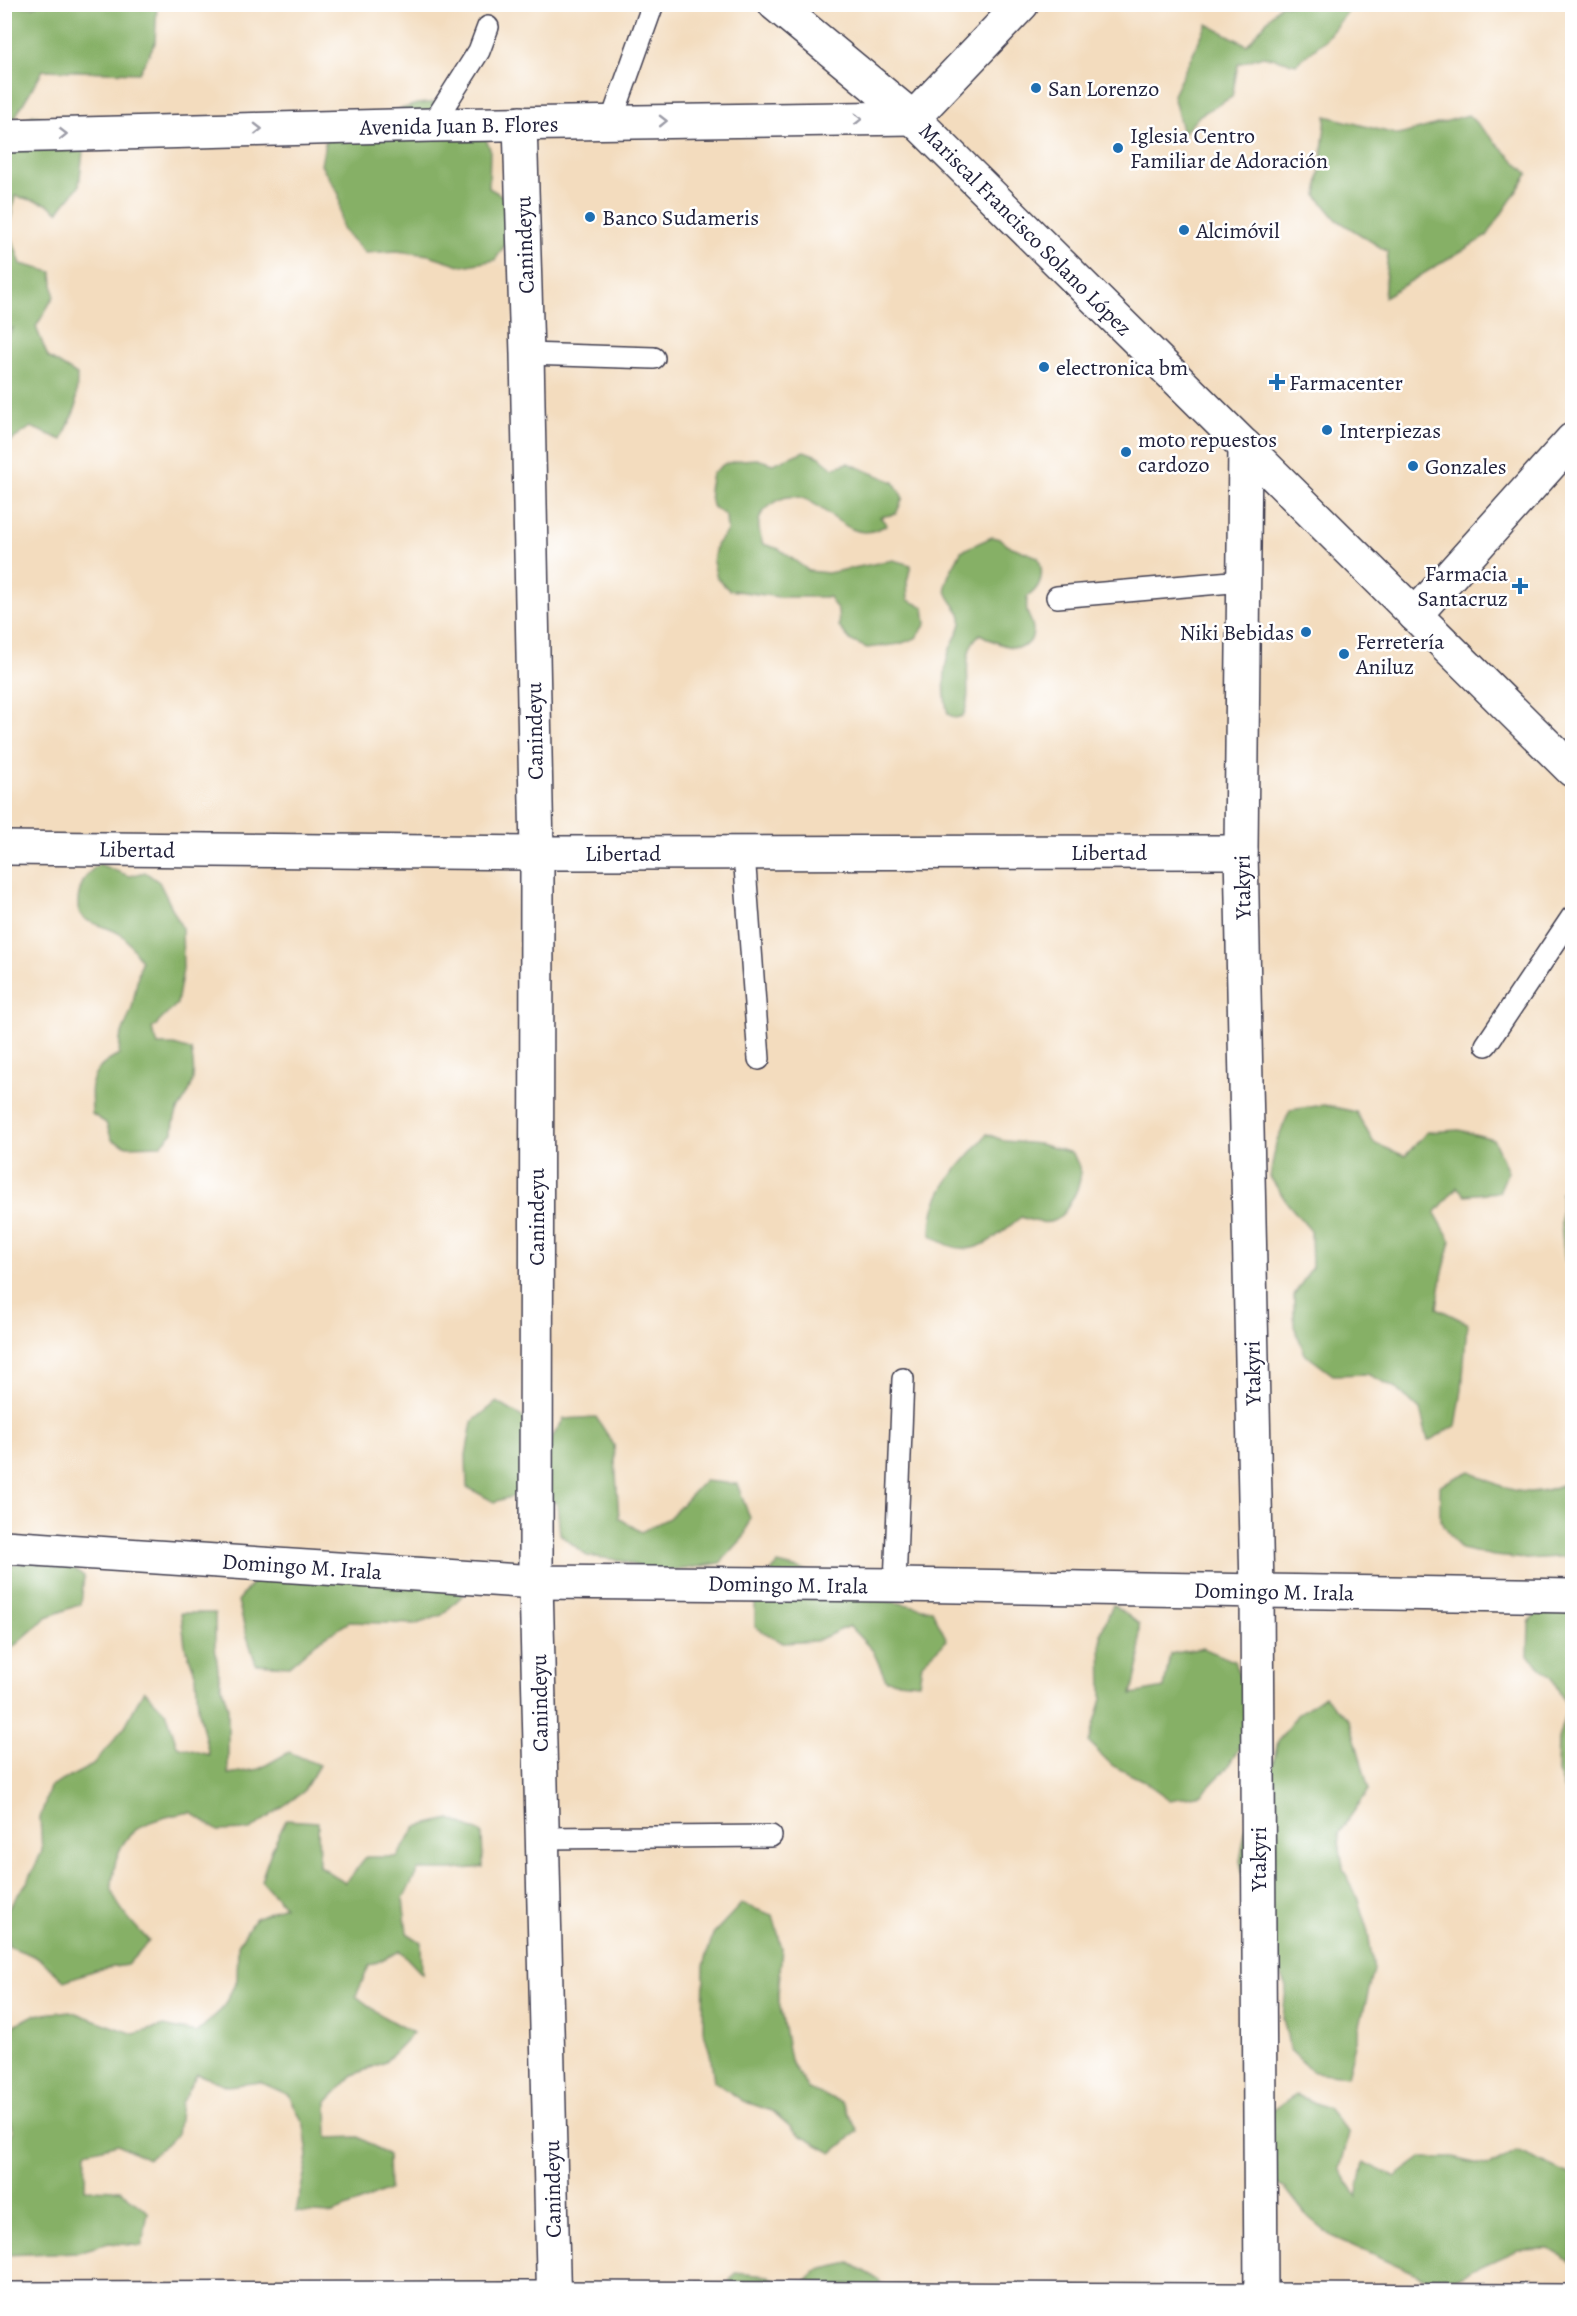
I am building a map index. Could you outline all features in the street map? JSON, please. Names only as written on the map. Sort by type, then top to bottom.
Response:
[{"type":"street","name":"Mariscal Francisco Solano López","points":[[775,4],[913,118],[1572,770]]},
{"type":"street","points":[[913,118],[1022,4]]},
{"type":"street","name":"Avenida Juan B. Flores","points":[[4,136],[432,124],[913,118]]},
{"type":"street","name":"Canindeyu","points":[[520,123],[537,853],[536,1582],[554,2305]]},
{"type":"street","points":[[1415,615],[1572,440]]},
{"type":"street","name":"Ytakyri","points":[[1245,446],[1241,852],[1257,1590],[1261,2299]]},
{"type":"street","name":"Libertad","points":[[4,848],[537,853],[1241,852]]},
{"type":"street","name":"Domingo M. Irala","points":[[4,1546],[536,1582],[895,1585],[1572,1596]]},
{"type":"street","points":[[4,2299],[554,2305],[1261,2299],[1572,2301]]},
{"type":"lane","points":[[611,122],[653,4]]},
{"type":"lane","points":[[432,124],[479,51],[488,27]]},
{"type":"lane","points":[[527,354],[654,358]]},
{"type":"lane","points":[[1057,597],[1243,581]]},
{"type":"lane","points":[[744,853],[759,1059]]},
{"type":"lane","points":[[1486,1045],[1572,917]]},
{"type":"lane","points":[[895,1585],[903,1379]]},
{"type":"lane","points":[[542,1838],[771,1836]]},
{"type":"green space","points":[[39,4],[157,5],[155,43],[139,73],[43,70],[8,129],[33,115],[64,122],[83,151],[79,186],[58,212],[47,204],[15,196],[9,230],[21,264],[52,272],[54,296],[36,327],[48,357],[77,375],[76,407],[62,440],[31,427],[5,445],[5,340],[13,328],[5,331],[5,5],[34,7]]},
{"type":"green space","points":[[1280,5],[1353,5],[1325,40],[1296,64],[1263,56],[1238,64],[1232,97],[1200,115],[1183,134],[1173,95],[1207,24],[1247,45]]},
{"type":"green space","points":[[447,101],[477,118],[490,149],[489,188],[505,197],[514,231],[495,260],[463,266],[429,255],[397,251],[365,253],[342,229],[339,194],[321,165],[327,132],[417,104]]},
{"type":"green space","points":[[1468,115],[1528,174],[1487,236],[1384,297],[1388,252],[1337,220],[1317,196],[1326,116],[1399,135]]},
{"type":"green space","points":[[804,451],[820,457],[832,468],[848,463],[894,482],[903,498],[896,514],[880,517],[887,525],[861,532],[841,523],[800,497],[789,497],[778,500],[762,514],[759,527],[763,544],[779,549],[809,571],[828,573],[893,560],[911,565],[907,582],[908,600],[924,607],[926,624],[916,638],[900,644],[867,648],[851,641],[839,627],[838,611],[829,597],[779,597],[729,590],[717,578],[713,562],[716,545],[727,531],[726,516],[712,506],[709,490],[712,474],[724,464],[757,459],[773,464]]},
{"type":"green space","points":[[992,537],[1038,557],[1041,580],[1036,589],[1027,597],[1027,612],[1033,630],[1031,639],[1026,645],[1020,647],[1003,645],[980,634],[973,642],[969,652],[966,706],[963,716],[955,718],[948,714],[946,707],[945,673],[948,656],[959,630],[961,618],[947,595],[946,585],[961,551]]},
{"type":"green space","points":[[99,864],[129,876],[145,872],[159,882],[182,928],[183,969],[177,1004],[152,1029],[158,1045],[174,1045],[191,1050],[193,1075],[190,1091],[178,1110],[173,1132],[161,1145],[127,1146],[112,1140],[106,1123],[92,1114],[93,1078],[101,1066],[119,1055],[120,1039],[132,1008],[141,960],[124,937],[108,928],[91,923],[80,914],[78,905],[82,885],[89,873]]},
{"type":"green space","points":[[1324,1105],[1356,1112],[1374,1143],[1405,1156],[1427,1132],[1459,1130],[1493,1139],[1508,1171],[1499,1192],[1465,1195],[1457,1187],[1435,1213],[1451,1241],[1437,1308],[1467,1323],[1462,1390],[1456,1426],[1428,1441],[1420,1410],[1396,1388],[1367,1374],[1333,1375],[1305,1354],[1294,1326],[1294,1295],[1312,1267],[1311,1231],[1288,1204],[1270,1177],[1276,1143],[1290,1110]]},
{"type":"green space","points":[[987,1134],[1005,1141],[1039,1144],[1073,1153],[1080,1170],[1079,1183],[1068,1206],[1053,1221],[1032,1221],[1021,1217],[979,1246],[968,1249],[957,1248],[931,1235],[932,1219],[941,1191],[948,1180]]},
{"type":"green space","points":[[1572,1175],[1572,1268],[1565,1261],[1561,1225],[1561,1193]]},
{"type":"green space","points":[[497,1402],[527,1420],[547,1445],[564,1419],[596,1417],[614,1445],[619,1518],[641,1532],[669,1518],[704,1481],[737,1484],[750,1518],[744,1537],[720,1563],[685,1569],[651,1571],[619,1560],[587,1556],[560,1534],[557,1503],[526,1492],[494,1502],[467,1487],[466,1455],[472,1422]]},
{"type":"green space","points":[[1470,1471],[1496,1484],[1520,1491],[1544,1491],[1572,1480],[1572,1556],[1526,1559],[1494,1556],[1461,1549],[1440,1521],[1440,1485]]},
{"type":"green space","points":[[58,1556],[84,1576],[81,1604],[47,1617],[5,1654],[5,1566]]},
{"type":"green space","points":[[419,1557],[453,1560],[466,1592],[442,1615],[417,1624],[349,1622],[317,1642],[289,1666],[256,1664],[238,1601],[260,1573],[388,1566]]},
{"type":"green space","points":[[778,1564],[811,1572],[868,1599],[932,1610],[947,1640],[922,1663],[919,1683],[886,1680],[873,1651],[849,1626],[816,1641],[783,1643],[755,1627],[755,1590]]},
{"type":"green space","points":[[1572,1585],[1572,1805],[1557,1772],[1558,1739],[1567,1707],[1552,1678],[1528,1656],[1529,1623],[1548,1597]]},
{"type":"green space","points":[[1113,1604],[1139,1624],[1140,1659],[1132,1694],[1164,1688],[1170,1654],[1203,1648],[1234,1661],[1246,1693],[1243,1742],[1226,1769],[1202,1794],[1170,1800],[1142,1780],[1113,1766],[1089,1743],[1102,1699],[1101,1633]]},
{"type":"green space","points":[[181,1613],[215,1613],[215,1645],[219,1677],[228,1708],[228,1774],[259,1769],[289,1752],[319,1765],[303,1792],[250,1830],[218,1831],[191,1812],[151,1822],[131,1834],[118,1855],[112,1889],[117,1902],[149,1941],[127,1965],[95,1970],[64,1981],[39,1958],[8,1946],[7,1910],[28,1881],[42,1851],[40,1818],[50,1787],[93,1765],[125,1726],[144,1690],[167,1714],[177,1746],[209,1755],[198,1708],[196,1676],[185,1645]]},
{"type":"green space","points":[[1324,1696],[1350,1721],[1369,1790],[1338,1834],[1343,1868],[1357,1897],[1368,1932],[1374,1970],[1347,2076],[1313,2072],[1290,2050],[1283,2018],[1286,1987],[1262,1922],[1247,1894],[1240,1861],[1246,1827],[1271,1773],[1278,1741],[1297,1715]]},
{"type":"green space","points":[[450,1819],[482,1833],[483,1867],[418,1870],[403,1899],[407,1933],[421,1942],[422,1974],[400,1951],[369,1966],[356,1996],[384,2017],[413,2033],[385,2062],[353,2075],[327,2102],[328,2138],[359,2137],[388,2155],[389,2190],[331,2214],[296,2212],[308,2156],[304,2125],[289,2095],[260,2082],[228,2086],[197,2074],[181,2103],[177,2135],[148,2159],[118,2144],[86,2152],[85,2189],[120,2190],[148,2212],[142,2246],[109,2243],[78,2252],[5,2255],[5,2140],[13,2132],[5,2107],[5,2030],[34,2015],[70,2011],[134,2034],[164,2026],[196,2033],[222,2009],[237,1980],[238,1945],[255,1918],[284,1906],[261,1880],[286,1820],[318,1822],[319,1866],[345,1883],[366,1857],[397,1857],[416,1827]]},
{"type":"green space","points":[[741,1904],[773,1915],[782,1948],[778,1996],[790,2060],[808,2089],[842,2102],[858,2131],[832,2153],[801,2136],[772,2111],[743,2101],[714,2081],[710,2053],[703,2029],[704,1965],[713,1934]]},
{"type":"green space","points":[[1296,2095],[1328,2108],[1349,2134],[1340,2169],[1357,2197],[1364,2162],[1395,2177],[1421,2158],[1453,2158],[1489,2166],[1517,2151],[1572,2176],[1572,2263],[1549,2249],[1517,2250],[1455,2278],[1423,2277],[1331,2236],[1306,2215],[1286,2189],[1257,2175],[1269,2113]]},
{"type":"green space","points":[[850,2263],[879,2280],[891,2311],[716,2301],[735,2273],[768,2276],[796,2291],[818,2270]]},
{"type":"place","name":"San Lorenzo","points":[[1036,88]]},
{"type":"place","name":"Iglesia Centro Familiar de Adoración","points":[[1118,148]]},
{"type":"place","name":"Banco Sudameris","points":[[590,217]]},
{"type":"place","name":"Alcimóvil","points":[[1184,230]]},
{"type":"place","name":"electronica bm","points":[[1044,367]]},
{"type":"place","name":"Farmacenter","points":[[1277,382]]},
{"type":"place","name":"Interpiezas","points":[[1327,430]]},
{"type":"place","name":"moto repuestos cardozo","points":[[1126,452]]},
{"type":"place","name":"Gonzales","points":[[1413,466]]},
{"type":"place","name":"Farmacia Santacruz","points":[[1520,586]]},
{"type":"place","name":"Niki Bebidas","points":[[1306,632]]},
{"type":"place","name":"Ferretería Aniluz","points":[[1344,654]]}]
